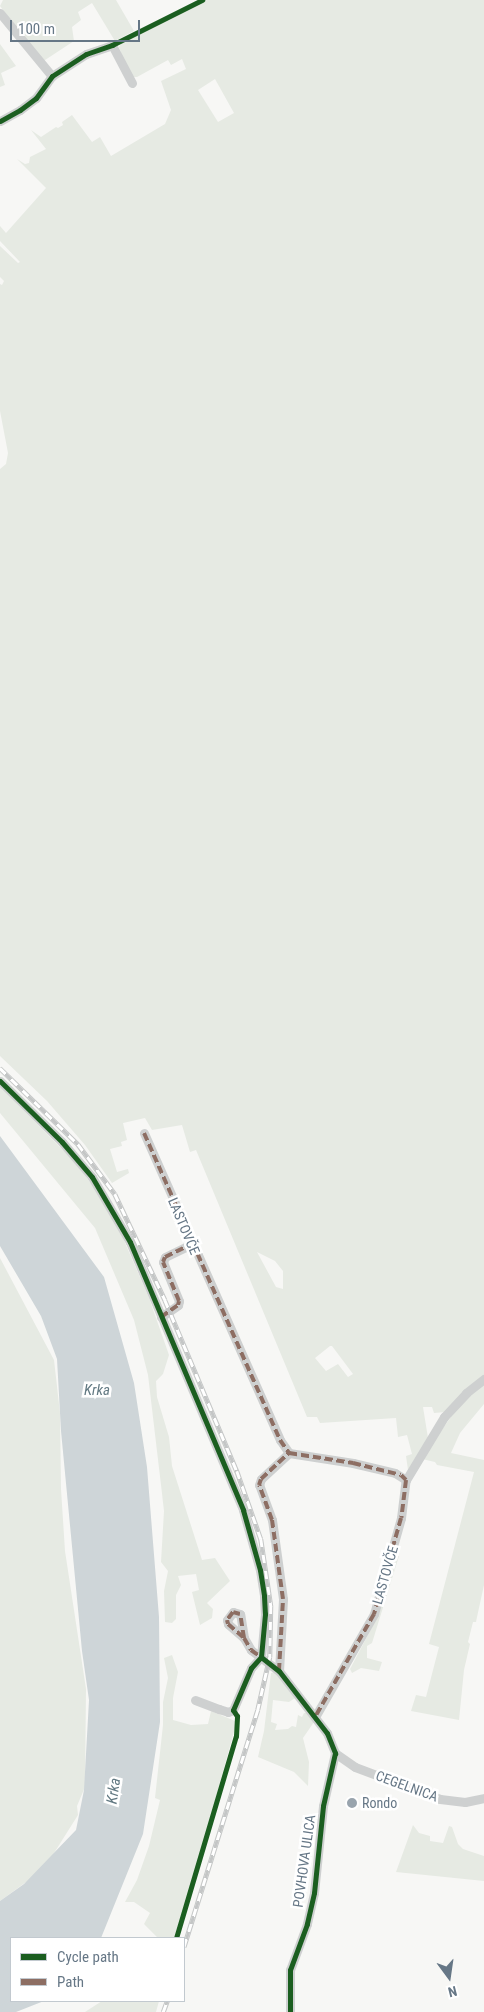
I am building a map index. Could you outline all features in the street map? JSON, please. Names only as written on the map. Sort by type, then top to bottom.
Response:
[{"type":"street","points":[[0,13],[52,76]]},
{"type":"street","points":[[0,121],[36,98],[52,76],[86,54],[112,45],[132,82]]},
{"type":"street","points":[[0,1081],[62,1142],[92,1177],[130,1242],[243,1510],[260,1570],[264,1596],[265,1614],[261,1657],[251,1668],[233,1710],[228,1712],[218,1710],[195,1700]]},
{"type":"street","name":"LASTOVČE","points":[[144,1133],[280,1440],[289,1453]]},
{"type":"street","points":[[161,1317],[178,1305],[179,1301],[163,1262],[165,1257],[192,1244]]},
{"type":"street","points":[[279,1671],[283,1599],[272,1520],[259,1485],[261,1479],[289,1453],[353,1463],[395,1473],[406,1480],[444,1417],[466,1393],[484,1379]]},
{"type":"street","name":"LASTOVČE","points":[[315,1717],[374,1614],[401,1518],[406,1480]]},
{"type":"street","points":[[244,1638],[251,1650],[279,1671],[327,1733],[335,1753]]},
{"type":"street","name":"CEGELNICA","points":[[335,1753],[355,1766],[440,1798],[465,1802],[484,1798]]},
{"type":"street","name":"POVHOVA ULICA","points":[[290,2012],[288,1980],[314,1893],[323,1806],[335,1753]]},
{"type":"shaded area","points":[[3,0],[116,0],[134,31],[115,41],[92,3],[78,12],[81,20],[72,27],[74,41],[42,62],[0,6]]},
{"type":"shaded area","points":[[207,0],[484,0],[484,1377],[446,1412],[434,1413],[432,1407],[423,1407],[428,1438],[408,1470],[406,1456],[412,1454],[407,1435],[398,1437],[396,1418],[320,1423],[317,1417],[307,1417],[196,1150],[190,1152],[182,1125],[152,1130],[145,1118],[123,1123],[127,1140],[121,1142],[122,1146],[110,1149],[117,1172],[128,1169],[129,1173],[112,1183],[85,1145],[47,1101],[0,1056],[0,469],[6,464],[8,453],[0,411],[0,284],[2,285],[4,281],[0,277],[0,246],[18,263],[20,262],[0,241],[0,226],[6,233],[46,188],[17,159],[25,164],[29,163],[30,157],[46,149],[31,130],[41,137],[56,127],[58,128],[63,125],[62,122],[72,115],[92,142],[100,137],[111,156],[165,124],[171,110],[161,81],[186,69],[182,59],[171,65],[168,60],[134,77],[127,69],[119,47],[123,41]],"holes":[[[215,79],[234,113],[218,122],[198,90]],[[257,1252],[275,1261],[283,1271],[283,1289],[276,1287]],[[332,1346],[353,1374],[348,1377],[338,1364],[326,1371],[315,1358]]]},
{"type":"shaded area","points":[[0,44],[16,66],[1,73],[5,85],[0,87]]},
{"type":"shaded area","points":[[0,1087],[72,1159],[109,1206],[149,1298],[169,1355],[163,1374],[156,1381],[157,1397],[169,1437],[172,1466],[202,1560],[215,1558],[230,1581],[207,1603],[213,1609],[212,1618],[200,1625],[192,1592],[199,1590],[196,1574],[178,1576],[181,1585],[176,1595],[176,1619],[172,1623],[165,1622],[164,1591],[168,1571],[161,1562],[164,1511],[148,1375],[134,1320],[95,1228],[0,1113]]},
{"type":"shaded area","points":[[0,1258],[54,1360],[60,1413],[61,1489],[65,1551],[86,1689],[85,1787],[77,1806],[78,1815],[44,1869],[0,1901]]},
{"type":"shaded area","points":[[484,1383],[484,1404],[460,1433],[451,1453],[484,1460],[484,1585],[476,1622],[473,1622],[468,1642],[470,1644],[464,1670],[459,1720],[411,1711],[416,1695],[426,1697],[439,1647],[429,1644],[474,1472],[437,1465],[435,1462],[422,1459],[461,1402]]},
{"type":"shaded area","points":[[399,1556],[372,1643],[367,1646],[367,1658],[382,1662],[379,1671],[361,1668],[352,1673],[350,1669],[379,1614],[396,1557]]},
{"type":"shaded area","points":[[172,1655],[178,1672],[173,1698],[173,1720],[191,1725],[208,1724],[211,1711],[235,1721],[235,1728],[199,1859],[174,1937],[157,1937],[144,1924],[150,1913],[134,1902],[125,1902],[137,1880],[149,1846],[160,1800],[155,1798],[163,1725],[163,1702],[168,1678],[164,1658]]},
{"type":"shaded area","points":[[275,1672],[295,1698],[289,1702],[273,1700],[271,1722],[277,1724],[275,1730],[288,1729],[292,1726],[296,1727],[298,1715],[302,1717],[304,1713],[307,1713],[314,1722],[303,1738],[309,1762],[308,1786],[294,1772],[258,1757],[264,1731],[271,1673]]},
{"type":"shaded area","points":[[413,1825],[419,1833],[430,1836],[430,1841],[443,1843],[449,1826],[452,1827],[458,1844],[463,1849],[484,1856],[484,1881],[396,1872]]},
{"type":"shaded area","points":[[100,2002],[159,2002],[156,2012],[85,2012]]},
{"type":"water","name":"Krka","points":[[0,1136],[104,1277],[134,1383],[147,1467],[159,1617],[160,1722],[143,1834],[101,1937],[10,1937],[10,2002],[41,2002],[16,2012],[0,2012],[0,1901],[24,1884],[76,1830],[84,1790],[89,1700],[82,1651],[61,1431],[57,1359],[41,1316],[0,1246]]},
{"type":"railway","points":[[0,1068],[78,1144],[115,1194],[165,1300],[237,1471],[261,1539],[271,1606],[270,1657],[258,1710],[185,1944]]},
{"type":"railway","points":[[163,2012],[167,2002]]},
{"type":"marked path","points":[[144,1133],[280,1440],[289,1453]]},
{"type":"marked path","points":[[161,1317],[178,1305],[179,1301],[163,1262],[165,1257],[192,1244]]},
{"type":"marked path","points":[[279,1671],[283,1599],[272,1520],[259,1485],[261,1479],[289,1453],[353,1463],[401,1475],[406,1480],[401,1518],[374,1614],[315,1717],[313,1715]]},
{"type":"marked path","points":[[244,1638],[240,1614],[233,1612],[227,1620],[228,1624],[244,1638],[251,1650],[264,1659]]},
{"type":"cycle path","points":[[0,121],[36,98],[52,76],[86,54],[112,45],[202,0]]},
{"type":"cycle path","points":[[0,1081],[62,1142],[92,1177],[130,1242],[243,1510],[260,1570],[264,1596],[265,1614],[261,1657]]},
{"type":"cycle path","points":[[261,1657],[279,1671],[327,1733],[335,1753],[323,1806],[314,1893],[307,1924],[290,1970],[290,2012]]},
{"type":"cycle path","points":[[176,1937],[236,1736],[237,1716],[233,1710],[251,1668],[261,1657]]},
{"type":"place","name":"Rondo","points":[[352,1803]]}]
